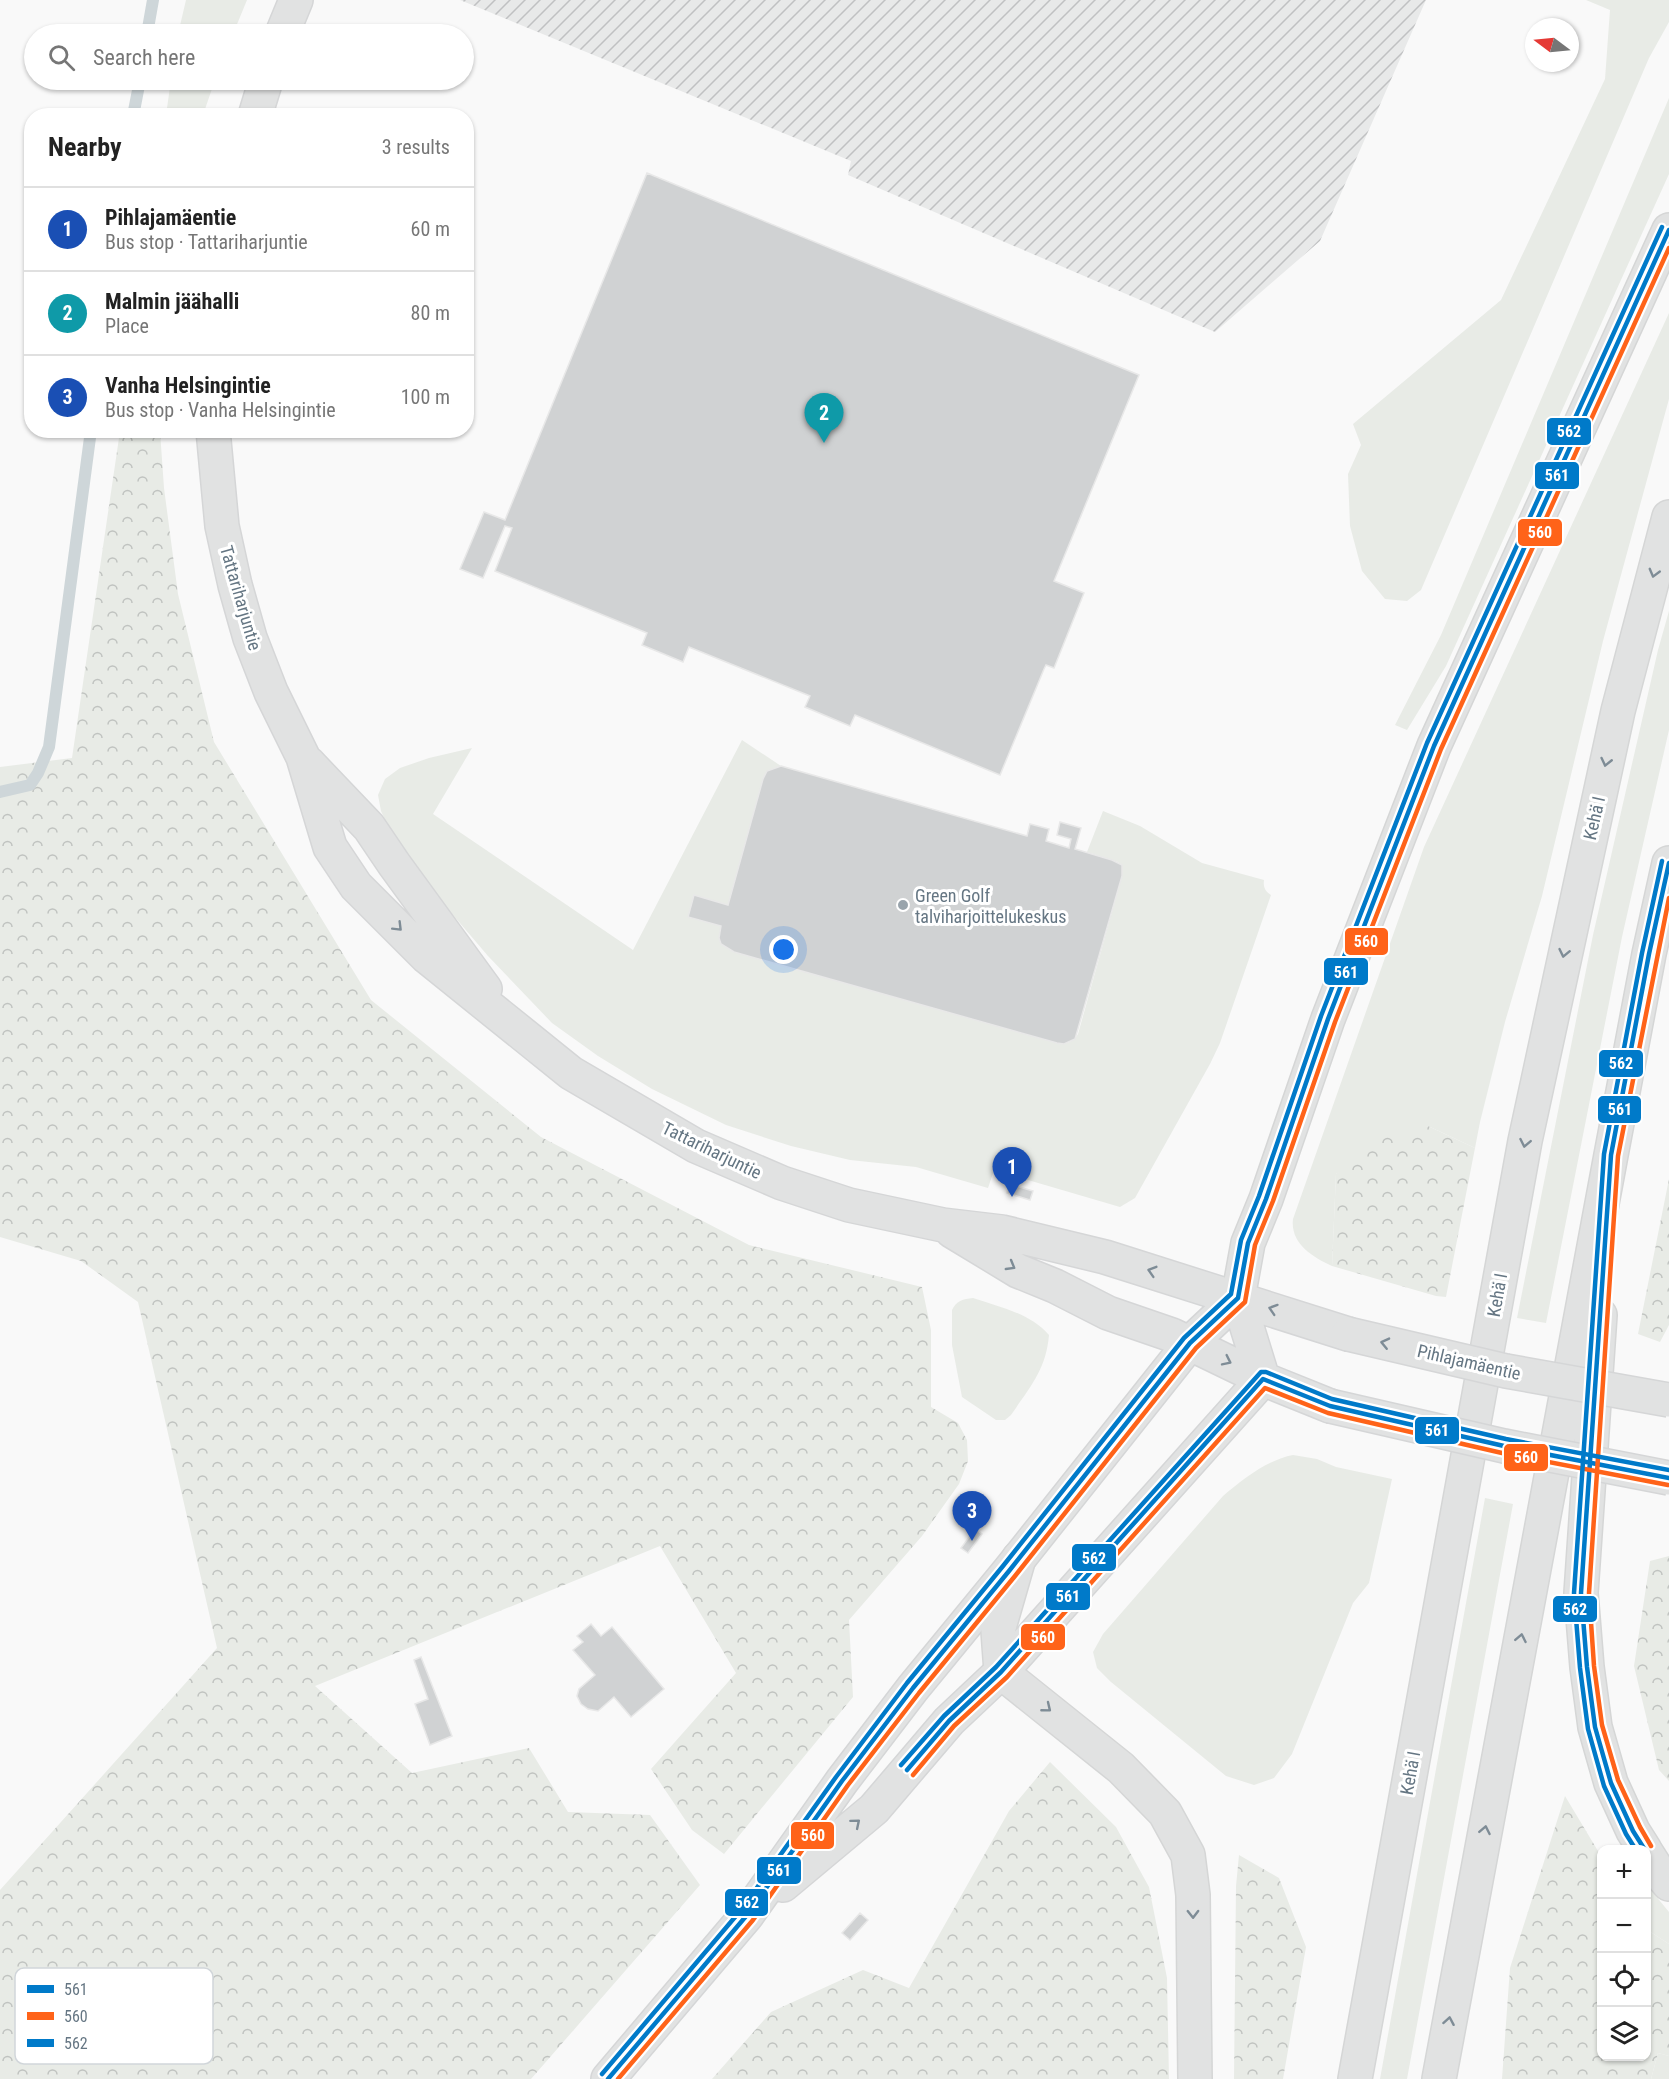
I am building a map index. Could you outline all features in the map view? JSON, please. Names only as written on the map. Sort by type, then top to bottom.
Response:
[{"type":"main road","points":[[286,24],[296,0]]},
{"type":"main road","points":[[257,108],[263,90]]},
{"type":"main road","points":[[1263,1379],[1238,1298],[1248,1243],[1266,1199],[1329,1019],[1434,746],[1669,230]]},
{"type":"main road","name":"Tattariharjuntie","points":[[214,438],[222,526],[250,638],[271,692],[303,757],[330,847],[356,886],[427,957],[572,1073],[696,1146],[782,1183],[849,1205],[943,1225],[1002,1232],[1076,1250],[1238,1298]]},
{"type":"main road","name":"Kehä I","points":[[1355,2079],[1525,1141],[1618,711],[1669,516]]},
{"type":"main road","name":"Tattariharjuntie","points":[[303,757],[369,827],[507,1020]]},
{"type":"main road","points":[[1438,2079],[1649,954],[1669,863]]},
{"type":"main road","points":[[1611,1155],[1581,1593],[1595,1727],[1611,1783],[1633,1831],[1642,1845]]},
{"type":"main road","name":"Tattariharjuntie","points":[[943,1225],[1018,1271],[1055,1286],[1108,1313],[1190,1343]]},
{"type":"main road","points":[[608,2079],[747,1915],[842,1781],[913,1688],[1190,1343],[1238,1298]]},
{"type":"main road","name":"Pihlajamäentie","points":[[1238,1298],[1348,1334],[1506,1371],[1669,1400]]},
{"type":"main road","points":[[1190,1343],[1263,1379],[1330,1406],[1504,1446],[1669,1478]]},
{"type":"main road","points":[[747,1915],[874,1809],[949,1721],[1001,1672],[1263,1379]]},
{"type":"main road","points":[[1019,1558],[998,1631],[1001,1672],[1121,1768],[1165,1813],[1188,1856],[1193,1895],[1195,2079]]},
{"type":"main road","points":[[1651,1859],[1669,1884]]},
{"type":"shaded area","points":[[460,0],[1426,0],[1320,241],[1215,332],[848,175],[851,161]]},
{"type":"green space","points":[[186,0],[247,0],[237,24],[180,24]]},
{"type":"green space","points":[[1586,0],[1669,0],[1669,22],[1649,58],[1421,590],[1407,601],[1385,599],[1362,571],[1350,526],[1348,474],[1361,445],[1353,424],[1501,300],[1605,79],[1610,10]]},
{"type":"green space","points":[[170,90],[212,90],[205,108],[167,108]]},
{"type":"green space","points":[[1669,98],[1669,174],[1446,666],[1407,730],[1395,725],[1441,635]]},
{"type":"green space","points":[[1669,313],[1669,399],[1603,641],[1542,896],[1505,1022],[1475,1148],[1428,1126],[1336,1174],[1332,1266],[1310,1254],[1299,1242],[1293,1228],[1293,1219],[1424,847]]},
{"type":"green space","points":[[119,438],[160,438],[164,488],[178,594],[214,742],[371,1000],[541,1137],[749,1245],[922,1287],[931,1330],[931,1407],[958,1423],[967,1440],[968,1461],[959,1484],[922,1536],[849,1620],[853,1697],[724,1854],[692,1830],[651,1769],[736,1673],[660,1546],[315,1686],[412,1773],[529,1748],[568,1812],[650,1815],[700,1885],[531,2079],[0,2079],[0,1890],[217,1648],[138,1302],[81,1261],[0,1237],[0,767],[72,758]]},
{"type":"green space","points":[[1669,611],[1669,730],[1622,937],[1546,1323],[1517,1318],[1593,935],[1658,650]]},
{"type":"green space","points":[[742,740],[781,766],[767,771],[763,779],[728,905],[694,895],[688,917],[721,926],[722,942],[734,952],[1057,1043],[1069,1042],[1078,1034],[1122,876],[1122,866],[1118,862],[1087,852],[1103,811],[1140,826],[1202,863],[1264,880],[1265,889],[1271,895],[1220,1043],[1135,1198],[1120,1207],[994,1170],[988,1188],[916,1167],[850,1160],[791,1146],[726,1125],[652,1089],[598,1056],[552,1023],[488,956],[430,888],[392,835],[381,811],[378,795],[385,779],[400,768],[429,758],[472,748],[433,814],[633,950]]},
{"type":"green space","points":[[1428,1126],[1475,1148],[1446,1297],[1332,1266],[1336,1174],[1383,1137]]},
{"type":"green space","points":[[1669,1179],[1669,1325],[1660,1342],[1638,1334]]},
{"type":"green space","points":[[973,1298],[1023,1316],[1033,1321],[1049,1335],[1041,1368],[1036,1378],[1011,1415],[1005,1420],[996,1420],[962,1397],[952,1345],[952,1310],[960,1301]]},
{"type":"green space","points":[[1293,1455],[1392,1479],[1369,1583],[1353,1603],[1292,1754],[1274,1778],[1254,1785],[1226,1776],[1111,1682],[1097,1668],[1093,1652],[1103,1634],[1223,1496],[1265,1466]]},
{"type":"green space","points":[[1485,1498],[1513,1504],[1407,2079],[1380,2079]]},
{"type":"green space","points":[[1669,1556],[1669,1781],[1659,1770],[1634,1666],[1650,1561]]},
{"type":"green space","points":[[1050,1762],[1116,1827],[1149,1887],[1167,1978],[1169,2079],[712,2079],[771,2012],[863,1970],[909,1988],[1009,1811]]},
{"type":"green space","points":[[1565,1796],[1597,1849],[1597,2061],[1651,2061],[1651,1932],[1669,1944],[1669,2056],[1658,2053],[1651,2079],[1502,2079],[1510,1968]]},
{"type":"green space","points":[[1239,1855],[1279,1878],[1306,1947],[1283,2079],[1234,2079],[1236,1886]]},
{"type":"green space","points":[[1651,1890],[1669,1912],[1669,1944],[1651,1932]]},
{"type":"green space","points":[[1658,2053],[1669,2056],[1669,2079],[1651,2079]]},
{"type":"building","points":[[647,173],[1139,375],[1054,581],[1084,593],[1054,668],[1046,665],[1044,669],[1000,775],[855,715],[850,726],[805,707],[810,696],[689,647],[683,662],[642,645],[647,633],[495,571],[512,528],[505,526],[483,578],[460,569],[484,512],[505,520]]},
{"type":"building","name":"Green Golf talviharjoittelukeskus","points":[[781,766],[1027,836],[1030,824],[1049,829],[1046,841],[1069,848],[1071,839],[1057,835],[1060,822],[1081,828],[1075,849],[1122,865],[1122,876],[1075,1039],[1064,1044],[1057,1043],[734,952],[721,944],[719,938],[721,926],[688,917],[694,895],[728,905],[763,779],[767,771]]},
{"type":"building","points":[[1009,1184],[1033,1191],[1030,1200],[1007,1193]]},
{"type":"building","points":[[975,1529],[982,1534],[968,1553],[961,1548]]},
{"type":"building","points":[[591,1624],[601,1636],[612,1627],[664,1689],[631,1717],[614,1697],[598,1711],[588,1709],[581,1704],[577,1696],[579,1689],[595,1675],[573,1650],[583,1642],[577,1636]]},
{"type":"building","points":[[421,1657],[452,1736],[430,1745],[415,1704],[428,1699],[414,1660]]},
{"type":"building","points":[[860,1913],[868,1920],[850,1940],[842,1933]]},
{"type":"waterway","points":[[149,24],[153,0]]},
{"type":"waterway","points":[[135,108],[138,90]]},
{"type":"waterway","points":[[0,792],[30,785],[49,747],[90,438]]},
{"type":"transit line","name":"562","points":[[602,2074],[741,1910],[836,1777],[907,1683],[1184,1338],[1231,1294],[1241,1240],[1259,1196],[1321,1016],[1427,743],[1662,227]]},
{"type":"transit line","name":"561","points":[[608,2079],[747,1915],[842,1781],[913,1688],[1190,1343],[1238,1298],[1248,1243],[1266,1199],[1328,1019],[1434,746],[1669,230]]},
{"type":"transit line","name":"560","points":[[618,2079],[753,1920],[848,1785],[919,1693],[1196,1348],[1245,1302],[1255,1245],[1273,1201],[1335,1022],[1441,749],[1669,248]]},
{"type":"transit line","name":"562","points":[[1633,1845],[1604,1786],[1588,1729],[1574,1593],[1604,1154],[1662,861]]},
{"type":"transit line","name":"561","points":[[1642,1845],[1611,1783],[1595,1727],[1581,1593],[1611,1155],[1649,954],[1669,863]]},
{"type":"transit line","name":"560","points":[[1650,1845],[1618,1780],[1602,1725],[1594,1666],[1589,1593],[1618,1156],[1669,898]]},
{"type":"transit line","name":"562","points":[[901,1765],[944,1716],[996,1667],[1261,1372],[1332,1399],[1506,1439],[1669,1470]]},
{"type":"transit line","name":"561","points":[[907,1770],[949,1721],[1001,1672],[1263,1379],[1330,1406],[1504,1446],[1669,1478]]},
{"type":"transit line","name":"560","points":[[913,1775],[954,1726],[1007,1677],[1265,1388],[1328,1413],[1502,1453],[1668,1485]]},
{"type":"place","name":"Malmin jäähalli","points":[[824,443]]},
{"type":"place","name":"Green Golf talviharjoittelukeskus","points":[[903,905]]},
{"type":"place","name":"Pihlajamäentie","points":[[1012,1197]]},
{"type":"place","name":"Vanha Helsingintie","points":[[972,1541]]}]
